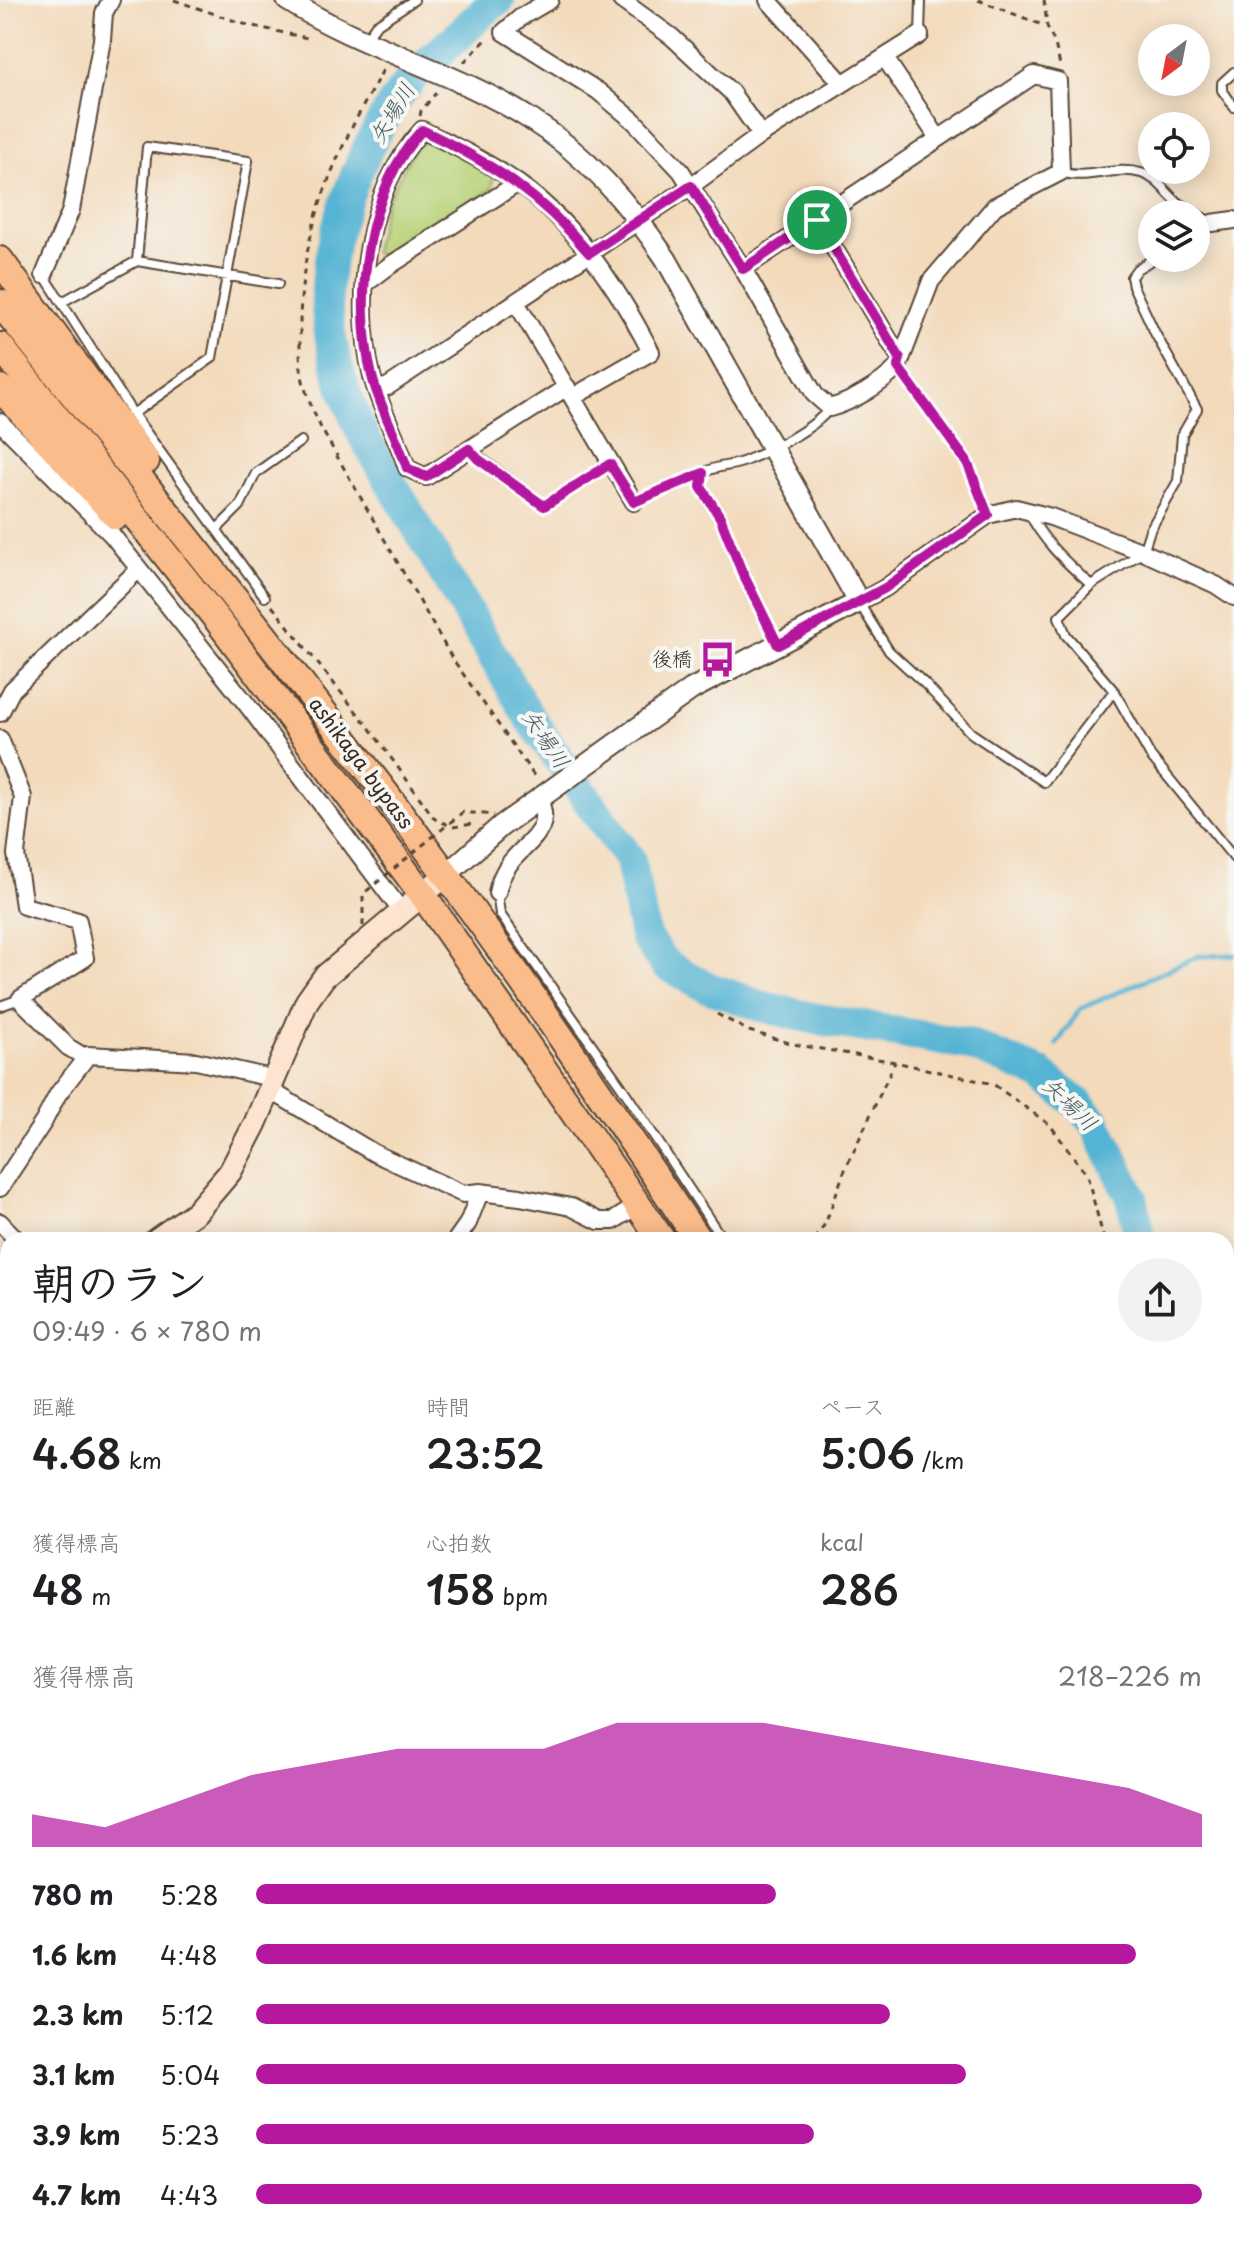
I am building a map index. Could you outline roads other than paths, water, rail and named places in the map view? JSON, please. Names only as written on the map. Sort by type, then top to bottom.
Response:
[{"type":"highway","points":[[0,260],[126,418],[260,608]]},
{"type":"highway","name":"ashikaga bypass","points":[[0,303],[122,456],[260,608],[571,1049],[693,1232]]},
{"type":"highway","name":"ashikaga bypass","points":[[0,346],[219,622],[423,895],[657,1232]]},
{"type":"highway","points":[[0,388],[82,481],[219,622]]},
{"type":"main road","points":[[167,1232],[196,1212],[216,1192],[242,1150],[307,1001],[316,987],[446,875]]},
{"type":"street","points":[[44,275],[71,210],[102,40],[104,13],[111,0]]},
{"type":"street","points":[[287,0],[364,41],[500,102],[556,136],[601,176],[640,219],[680,283],[859,602]]},
{"type":"street","points":[[550,0],[521,17],[504,32],[598,91],[658,145],[691,186],[815,395],[830,408],[845,404],[889,376],[899,362],[931,281],[995,206],[1061,172],[1058,81],[1034,75],[743,269]]},
{"type":"street","points":[[621,0],[672,37],[731,92],[761,135]]},
{"type":"street","points":[[768,0],[842,83]]},
{"type":"street","points":[[376,388],[387,387],[691,186],[761,135],[920,35]]},
{"type":"street","points":[[885,58],[938,138]]},
{"type":"street","points":[[422,130],[465,150],[518,183],[548,209],[589,253],[620,297],[651,352],[570,392],[426,477],[407,468],[376,388],[364,329],[368,257],[380,202],[410,143],[422,130]]},
{"type":"street","points":[[365,284],[518,183]]},
{"type":"street","points":[[817,220],[899,362]]},
{"type":"street","points":[[516,302],[634,502]]},
{"type":"street","points":[[0,422],[112,535],[248,706],[402,912]]},
{"type":"street","points":[[446,875],[487,837],[538,798],[692,689],[885,588],[988,515],[1016,508],[1028,510],[1143,552],[1216,585],[1234,597]]},
{"type":"street","points":[[0,713],[12,690],[139,569]]},
{"type":"street","points":[[2,746],[23,797],[16,854],[24,906],[78,921],[85,958],[20,999],[68,1047],[86,1058]]},
{"type":"street","points":[[497,893],[509,864],[541,827],[545,810],[538,798]]},
{"type":"street","points":[[0,1188],[58,1094],[88,1055],[196,1061],[272,1085],[374,1153],[463,1194],[480,1192],[571,1207],[599,1221],[613,1221],[638,1205]]},
{"type":"street","points":[[462,1232],[480,1192]]},
{"type":"lane","points":[[364,41],[376,25],[414,0]]},
{"type":"lane","points":[[920,35],[921,0]]},
{"type":"lane","points":[[1234,72],[1222,83],[1222,90],[1234,107]]},
{"type":"lane","points":[[126,418],[212,358],[248,161],[147,147],[137,261]]},
{"type":"lane","points":[[1061,172],[1072,175],[1117,170],[1144,173],[1176,200],[1226,225]]},
{"type":"lane","points":[[62,302],[137,261],[278,284]]},
{"type":"lane","points":[[1138,268],[1131,277],[1133,286],[1197,409],[1182,435],[1178,481],[1150,530],[1143,552],[1091,585],[1059,617],[1066,635],[1114,691],[1150,755],[1234,858]]},
{"type":"lane","points":[[44,275],[126,418],[218,528],[260,608]]},
{"type":"lane","points":[[899,362],[967,462],[988,515]]},
{"type":"lane","points":[[710,504],[701,487],[703,473],[717,466],[742,462],[773,447],[818,420],[830,408]]},
{"type":"lane","points":[[218,528],[240,506],[256,473],[301,441]]},
{"type":"lane","points":[[469,449],[478,459],[544,506],[610,464]]},
{"type":"lane","points":[[1028,510],[1037,531],[1051,548],[1091,585]]},
{"type":"lane","points":[[859,602],[889,651],[971,733],[1044,782],[1114,691]]},
{"type":"lane","points":[[497,893],[500,914],[623,1089],[718,1232]]},
{"type":"lane","points":[[0,1006],[20,999]]},
{"type":"waterway","name":"矢場川","points":[[499,0],[420,70],[393,104],[363,158],[340,220],[332,251],[327,308],[331,341],[340,374],[364,437],[529,717],[630,860],[645,937],[665,964],[707,987],[760,1006],[817,1019],[968,1044],[1040,1074],[1079,1104],[1095,1122],[1132,1198],[1138,1232]]},
{"type":"waterway","points":[[1057,1044],[1080,1009],[1199,956],[1234,955]]},
{"type":"waterway","points":[[1040,1074],[1048,1061]]},
{"type":"place","name":"後橋","points":[[718,659]]}]
